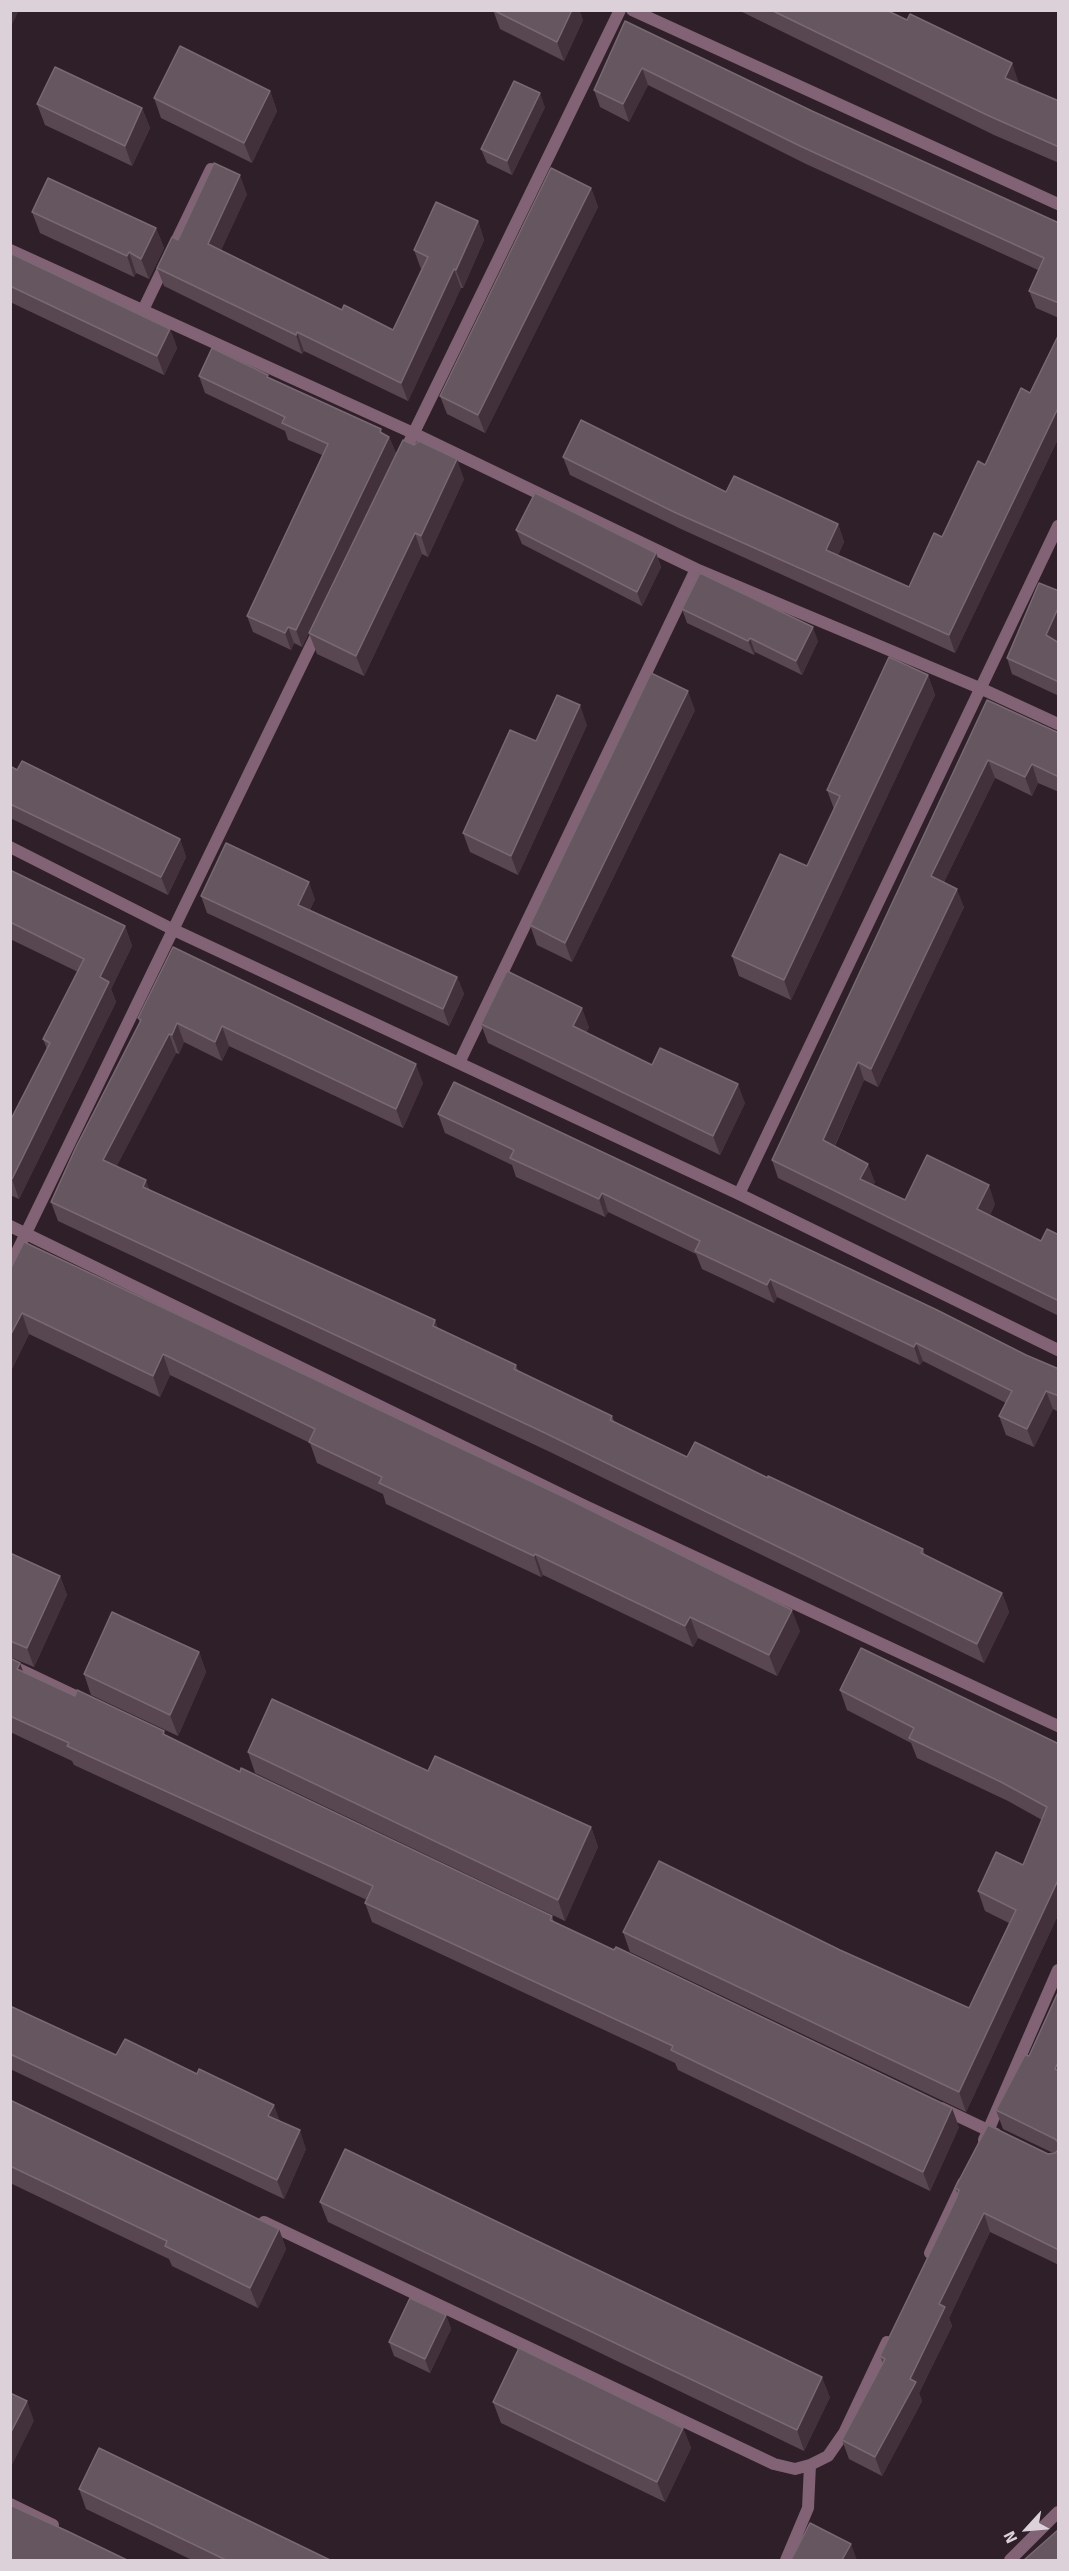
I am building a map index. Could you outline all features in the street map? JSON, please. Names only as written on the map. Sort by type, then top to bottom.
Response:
[{"type":"street","points":[[398,466],[620,10]]},
{"type":"street","points":[[632,10],[1059,204]]},
{"type":"street","points":[[143,310],[211,169]]},
{"type":"street","points":[[10,250],[413,433],[696,569],[982,689],[1059,724]]},
{"type":"street","points":[[740,1194],[1059,526]]},
{"type":"street","points":[[459,1063],[696,569]]},
{"type":"street","points":[[10,1266],[325,617]]},
{"type":"street","points":[[10,847],[174,930],[740,1194],[1059,1350]]},
{"type":"street","points":[[10,1226],[587,1508],[1059,1726]]},
{"type":"street","points":[[10,1665],[96,1706]]},
{"type":"street","points":[[978,2152],[1059,1970]]},
{"type":"street","points":[[935,2105],[1008,2140]]},
{"type":"street","points":[[927,2260],[968,2173]]},
{"type":"street","points":[[247,2214],[774,2464],[795,2469],[828,2456],[844,2433],[891,2335]]},
{"type":"street","points":[[786,2560],[808,2508],[810,2465]]},
{"type":"street","points":[[10,2504],[62,2530]]},
{"type":"street","points":[[1010,2560],[1059,2512]]},
{"type":"building","points":[[493,10],[572,10],[557,42]]},
{"type":"building","points":[[771,10],[886,10],[907,20],[910,14],[1012,63],[1005,78],[1059,101],[1059,147],[987,115]]},
{"type":"building","points":[[625,21],[812,111],[1059,223],[1059,303],[1029,291],[1044,258],[800,146],[642,68],[623,104],[594,90]]},
{"type":"building","points":[[180,46],[270,91],[244,143],[154,98]]},
{"type":"building","points":[[55,67],[142,108],[125,146],[37,104]]},
{"type":"building","points":[[514,81],[540,93],[507,161],[481,149]]},
{"type":"building","points":[[214,163],[240,175],[208,244],[342,310],[344,305],[393,330],[428,257],[414,250],[436,202],[478,221],[401,383],[157,268],[172,237],[178,240]]},
{"type":"building","points":[[551,168],[591,188],[478,415],[440,396]]},
{"type":"building","points":[[48,178],[156,228],[141,259],[129,252],[127,256],[32,212]]},
{"type":"building","points":[[10,253],[170,329],[157,356],[10,286]]},
{"type":"building","points":[[1059,334],[1059,406],[949,635],[674,512],[563,457],[581,420],[726,492],[734,476],[838,524],[826,550],[909,587],[934,533],[942,537],[978,461],[985,465],[1021,388],[1030,393]]},
{"type":"building","points":[[212,348],[268,375],[267,377],[381,429],[380,432],[389,437],[296,630],[288,627],[285,633],[247,616],[328,444],[282,423],[285,417],[199,376]]},
{"type":"building","points":[[403,440],[414,445],[419,441],[457,459],[421,536],[415,533],[356,656],[309,633]]},
{"type":"building","points":[[535,493],[656,553],[637,592],[516,530]]},
{"type":"building","points":[[700,573],[813,627],[796,661],[750,638],[748,641],[682,609]]},
{"type":"building","points":[[1039,583],[1059,591],[1059,606],[1046,635],[1059,643],[1059,682],[1007,658]]},
{"type":"building","points":[[889,657],[928,675],[784,980],[732,956],[780,854],[807,866],[840,796],[827,790]]},
{"type":"building","points":[[651,673],[688,691],[565,943],[530,925]]},
{"type":"building","points":[[557,695],[580,705],[511,856],[463,833],[510,730],[536,741]]},
{"type":"building","points":[[987,700],[1059,733],[1059,777],[1032,764],[1025,777],[988,760],[931,876],[957,889],[871,1069],[858,1062],[823,1140],[868,1164],[860,1179],[905,1200],[927,1155],[989,1185],[977,1209],[1041,1241],[1047,1229],[1059,1235],[1059,1301],[772,1160]]},
{"type":"building","points":[[22,761],[180,839],[161,877],[10,804],[10,766],[17,770]]},
{"type":"building","points":[[226,843],[309,882],[298,905],[457,977],[443,1009],[201,896]]},
{"type":"building","points":[[10,870],[125,926],[100,977],[109,982],[12,1179],[10,1178],[10,1121],[50,1043],[43,1039],[84,959],[10,922]]},
{"type":"building","points":[[173,947],[416,1064],[396,1109],[222,1026],[215,1042],[177,1023],[172,1035],[169,1034],[103,1160],[146,1180],[143,1187],[435,1320],[433,1326],[516,1365],[514,1369],[612,1416],[610,1420],[687,1457],[695,1442],[923,1549],[921,1553],[1002,1593],[977,1644],[543,1432],[51,1202],[76,1147],[141,1020],[138,1018]]},
{"type":"building","points":[[507,971],[582,1008],[573,1026],[652,1065],[660,1048],[738,1084],[713,1136],[481,1024]]},
{"type":"building","points":[[454,1082],[1059,1369],[1059,1396],[1046,1391],[1027,1429],[999,1416],[1012,1391],[916,1343],[914,1347],[770,1279],[767,1285],[695,1251],[700,1241],[602,1193],[599,1199],[510,1158],[514,1150],[438,1114]]},
{"type":"building","points":[[24,1242],[562,1496],[792,1610],[769,1655],[690,1617],[685,1626],[379,1483],[382,1477],[309,1442],[315,1429],[163,1354],[153,1376],[22,1313],[10,1336],[10,1270]]},
{"type":"building","points":[[10,1553],[60,1576],[27,1648],[10,1641]]},
{"type":"building","points":[[112,1612],[199,1652],[170,1715],[84,1674]]},
{"type":"building","points":[[861,1648],[1059,1744],[1059,1878],[959,2092],[623,1932],[659,1861],[840,1950],[969,2008],[1016,1910],[978,1891],[996,1852],[1023,1865],[1047,1807],[909,1738],[914,1728],[840,1690]]},
{"type":"building","points":[[10,1658],[20,1663],[17,1669],[75,1696],[77,1690],[164,1731],[163,1734],[240,1772],[241,1768],[552,1916],[550,1920],[614,1950],[616,1947],[952,2108],[923,2172],[671,2050],[673,2046],[365,1903],[373,1886],[67,1746],[69,1743],[10,1716]]},
{"type":"building","points":[[272,1699],[428,1771],[435,1756],[591,1827],[558,1900],[248,1752]]},
{"type":"building","points":[[1059,1990],[1059,2060],[1055,2069],[1059,2071],[1059,2146],[1055,2139],[996,2110],[1025,2055],[1029,2056]]},
{"type":"building","points":[[10,2006],[116,2055],[125,2039],[197,2074],[199,2069],[274,2105],[268,2116],[300,2130],[277,2180],[10,2054]]},
{"type":"building","points":[[10,2100],[279,2229],[250,2288],[165,2246],[167,2241],[10,2166]]},
{"type":"building","points":[[988,2125],[1048,2154],[1055,2153],[1059,2149],[1059,2250],[984,2213],[939,2304],[945,2307],[910,2379],[916,2382],[875,2457],[842,2440],[885,2359],[880,2356],[956,2199],[959,2190],[955,2188]]},
{"type":"building","points":[[345,2149],[822,2377],[797,2430],[320,2202]]},
{"type":"building","points":[[410,2298],[446,2315],[425,2359],[389,2342]]},
{"type":"building","points":[[519,2348],[683,2428],[657,2482],[493,2402]]},
{"type":"building","points":[[10,2393],[27,2401],[10,2434]]},
{"type":"building","points":[[99,2448],[330,2560],[226,2560],[79,2489]]},
{"type":"building","points":[[10,2505],[67,2531],[127,2560],[10,2560]]},
{"type":"building","points":[[810,2523],[851,2544],[842,2560],[791,2560]]},
{"type":"building","points":[[1059,2529],[1059,2560],[1024,2560]]}]
